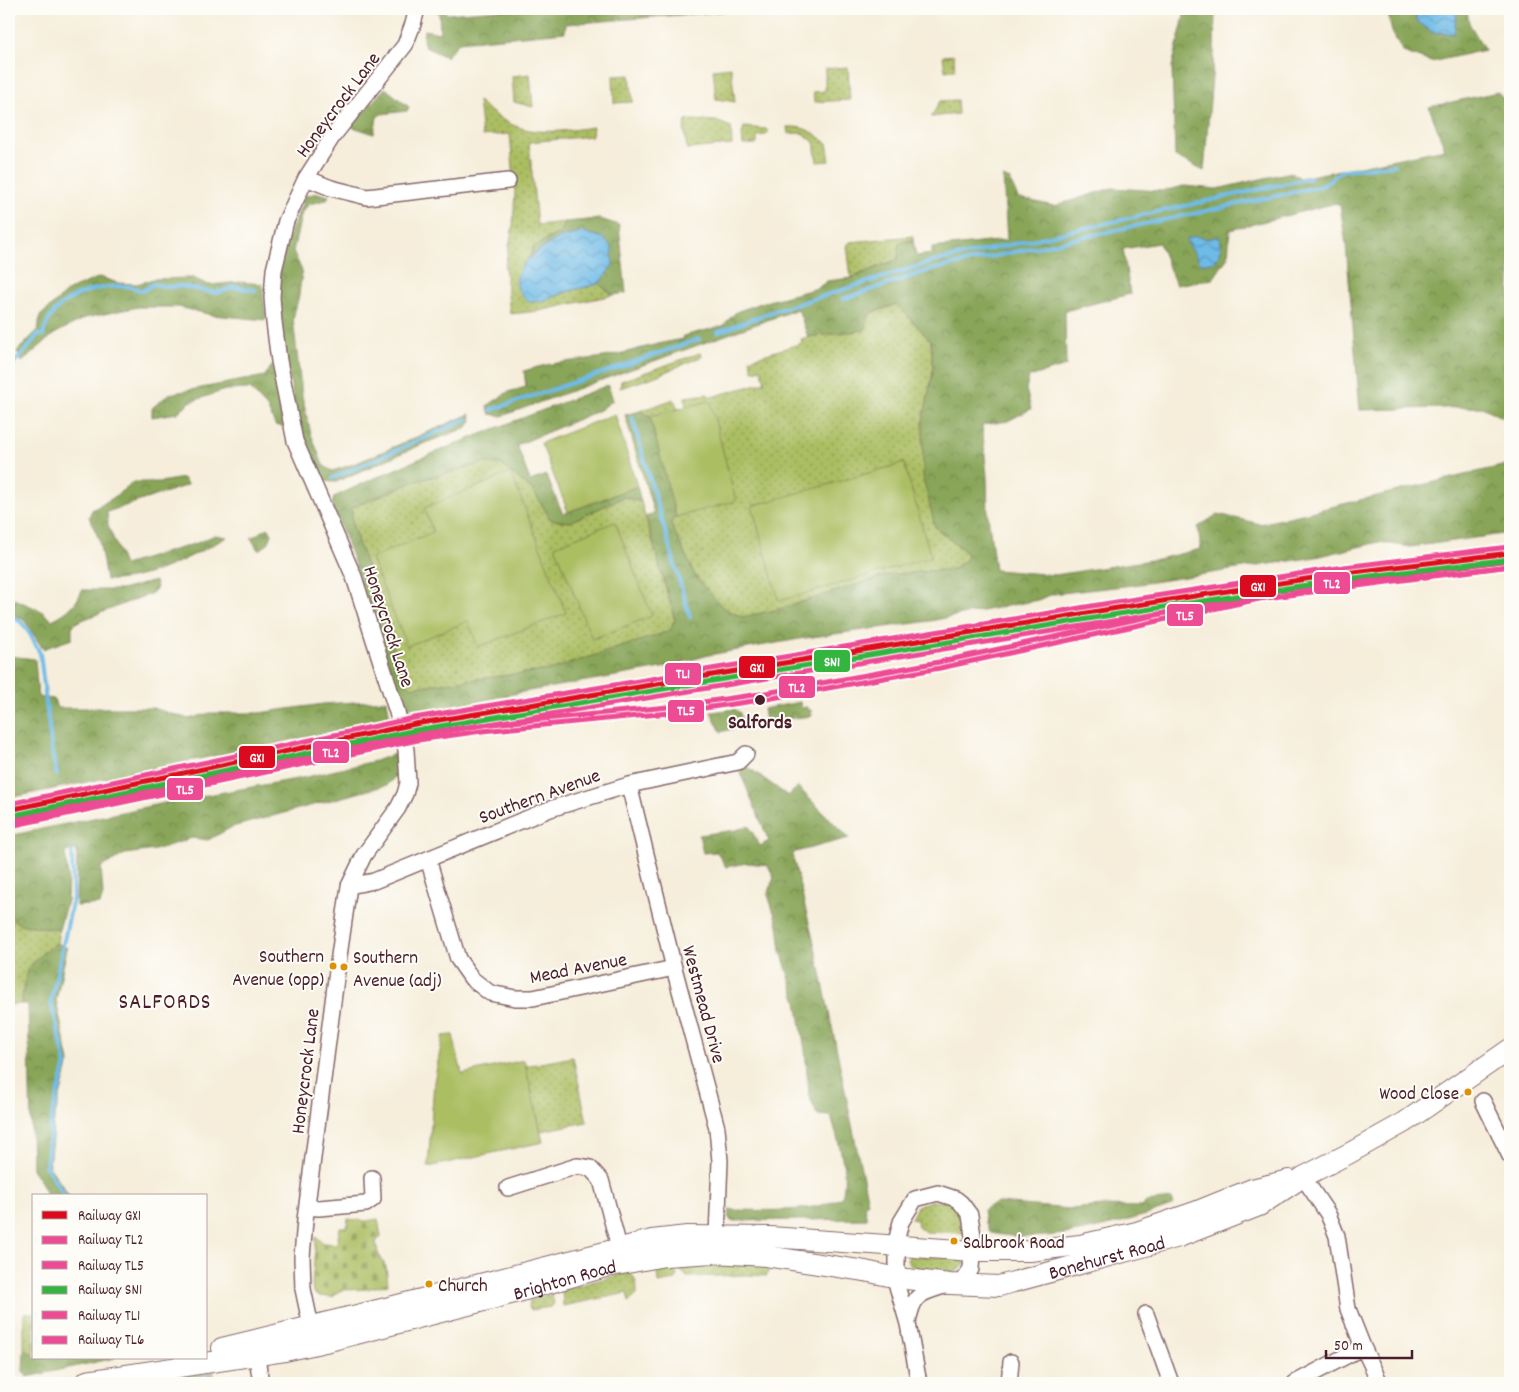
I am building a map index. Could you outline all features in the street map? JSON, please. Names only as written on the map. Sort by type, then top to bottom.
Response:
[{"type":"main road","name":"Bonehurst Road","points":[[898,1278],[998,1286],[1179,1237],[1259,1206],[1303,1177],[1405,1122],[1510,1049]]},
{"type":"main road","name":"Bonehurst Road","points":[[898,1247],[972,1251],[1030,1251],[1080,1245],[1137,1232],[1195,1212],[1252,1189],[1303,1177]]},
{"type":"main road","name":"Brighton Road","points":[[313,1335],[619,1247],[652,1240],[687,1236],[770,1237],[898,1247]]},
{"type":"main road","name":"Brighton Road","points":[[208,1357],[522,1291],[606,1267],[665,1256],[714,1253],[766,1256],[898,1278]]},
{"type":"main road","name":"Brighton Road","points":[[208,1352],[255,1347]]},
{"type":"main road","name":"Brighton Road","points":[[83,1382],[171,1360]]},
{"type":"main road","name":"Brighton Road","points":[[83,1382],[191,1360]]},
{"type":"street","name":"Honeycrock Lane","points":[[313,1335],[303,1289],[302,1257],[349,886],[364,855],[398,808],[408,783],[407,758],[397,712],[354,577],[295,441],[279,361],[272,296],[274,270],[286,221],[306,178],[333,136],[405,45],[417,9]]},
{"type":"street","points":[[306,178],[331,188],[367,197],[508,181]]},
{"type":"street","name":"Southern Avenue","points":[[349,886],[374,881],[550,809],[629,785],[738,762],[746,754]]},
{"type":"street","name":"Westmead Drive","points":[[629,785],[674,968],[717,1128],[720,1144],[717,1236]]},
{"type":"street","name":"Mead Avenue","points":[[428,859],[458,959],[472,979],[490,993],[515,998],[532,998],[674,968]]},
{"type":"street","points":[[1483,1102],[1510,1156]]},
{"type":"street","points":[[508,1188],[577,1166],[590,1168],[601,1180],[619,1247]]},
{"type":"street","points":[[1303,1177],[1328,1214],[1337,1236],[1348,1309],[1380,1383]]},
{"type":"street","points":[[307,1207],[319,1208],[366,1204],[373,1199],[372,1178]]},
{"type":"street","points":[[908,1324],[912,1304],[920,1296],[955,1284],[971,1269],[970,1214],[956,1198],[938,1194],[915,1199],[901,1222],[897,1238],[897,1286],[908,1324],[920,1383]]},
{"type":"street","points":[[1146,1314],[1171,1383]]},
{"type":"street","points":[[255,1347],[261,1383]]},
{"type":"street","points":[[1295,1383],[1363,1347]]},
{"type":"street","points":[[1009,1383],[1011,1362]]},
{"type":"green space","points":[[431,9],[444,9],[447,14],[510,9],[755,9],[566,24],[565,32],[459,42],[446,57],[425,47],[423,40],[424,30],[440,33],[439,12]]},
{"type":"green space","points":[[1182,9],[1215,9],[1214,53],[1204,171],[1175,156],[1172,67],[1184,16]]},
{"type":"green space","points":[[1387,9],[1415,9],[1417,21],[1453,34],[1457,9],[1467,9],[1469,23],[1485,50],[1431,62],[1403,52],[1392,32]]},
{"type":"green space","points":[[954,55],[955,70],[945,71],[943,56]]},
{"type":"green space","points":[[731,67],[735,102],[716,99],[713,69]]},
{"type":"green space","points":[[848,67],[850,100],[814,102],[813,92],[825,91],[825,69]]},
{"type":"green space","points":[[530,74],[533,107],[514,102],[512,76]]},
{"type":"green space","points":[[630,75],[633,102],[614,103],[613,76]]},
{"type":"green space","points":[[385,88],[409,107],[407,111],[381,114],[377,117],[374,134],[350,126]]},
{"type":"green space","points":[[1498,92],[1510,109],[1510,421],[1482,407],[1360,410],[1346,245],[1340,205],[1336,203],[1230,230],[1228,257],[1213,279],[1176,285],[1159,243],[1123,249],[1130,294],[1065,311],[1066,366],[1029,377],[1026,389],[1031,409],[1008,421],[982,425],[987,476],[988,515],[995,570],[1055,575],[1158,559],[1201,549],[1198,527],[1218,514],[1260,524],[1510,464],[1510,533],[1410,547],[1379,542],[1316,557],[1133,585],[1053,594],[1038,600],[930,621],[805,638],[709,655],[662,668],[523,692],[407,716],[350,551],[332,505],[334,497],[436,452],[608,385],[613,400],[600,410],[517,445],[530,481],[546,475],[563,514],[637,486],[641,502],[624,497],[570,522],[551,520],[533,490],[500,464],[484,463],[414,482],[351,508],[353,527],[405,682],[412,687],[550,670],[670,631],[675,620],[646,517],[654,513],[625,415],[640,411],[650,416],[676,517],[670,522],[695,576],[723,608],[742,617],[776,610],[888,575],[953,569],[967,559],[966,552],[935,527],[923,477],[923,421],[933,372],[931,341],[897,304],[870,313],[865,330],[808,337],[798,309],[502,416],[490,414],[487,406],[508,392],[526,387],[524,371],[554,364],[614,355],[684,339],[683,336],[723,326],[736,312],[761,303],[818,288],[827,281],[851,278],[898,259],[899,243],[913,240],[916,256],[932,254],[932,248],[1007,240],[1003,177],[1010,180],[1018,198],[1054,206],[1112,188],[1162,191],[1185,186],[1217,189],[1291,172],[1300,178],[1445,149],[1429,107]]},
{"type":"green space","points":[[957,100],[958,114],[931,117],[940,101]]},
{"type":"green space","points":[[478,101],[506,122],[525,129],[550,131],[593,127],[592,136],[529,142],[537,225],[565,222],[561,232],[533,247],[530,257],[521,267],[543,301],[569,291],[599,284],[613,295],[539,311],[510,314],[505,266],[513,226],[515,192],[510,134],[482,136]]},
{"type":"green space","points":[[686,121],[716,121],[731,127],[732,145],[687,149],[684,127]]},
{"type":"green space","points":[[744,127],[766,129],[769,132],[766,135],[757,136],[757,144],[743,145],[742,134]]},
{"type":"green space","points":[[787,127],[809,130],[827,143],[830,161],[817,162],[814,142],[802,133],[788,134]]},
{"type":"green space","points":[[318,193],[329,196],[326,200],[309,204],[302,212],[293,251],[302,271],[293,319],[302,396],[311,434],[323,465],[332,471],[359,462],[470,414],[472,421],[466,428],[425,443],[336,482],[320,481],[301,440],[278,306],[280,267],[286,243],[305,196]]},
{"type":"green space","points":[[600,219],[619,225],[626,293],[613,295],[599,284],[613,265],[603,238],[583,232],[555,240],[530,257],[533,247],[561,232],[565,222]]},
{"type":"green space","points":[[913,236],[913,240],[899,243],[898,259],[851,278],[847,245],[850,242]]},
{"type":"green space","points":[[100,277],[118,283],[137,284],[153,279],[193,278],[209,285],[241,282],[262,284],[266,320],[212,315],[179,307],[138,307],[85,318],[54,334],[22,362],[17,351],[38,330],[40,316],[69,290]]},
{"type":"green space","points":[[897,304],[931,341],[933,372],[923,421],[935,527],[966,552],[967,559],[953,569],[888,575],[776,610],[742,617],[723,608],[695,576],[670,522],[676,517],[650,416],[640,411],[674,399],[678,409],[686,407],[685,397],[708,394],[711,397],[765,382],[761,369],[753,371],[750,359],[802,343],[801,339],[808,337],[865,330],[870,314]]},
{"type":"green space","points":[[700,353],[703,356],[651,378],[620,388],[621,381]]},
{"type":"green space","points":[[273,365],[283,427],[275,425],[267,407],[250,389],[225,390],[190,402],[177,413],[152,417],[152,408],[169,394],[265,376]]},
{"type":"green space","points":[[710,401],[736,501],[676,517],[650,416]]},
{"type":"green space","points":[[615,414],[637,486],[568,512],[541,443]]},
{"type":"green space","points":[[484,463],[500,464],[533,490],[552,520],[570,522],[624,497],[641,502],[675,620],[670,632],[550,670],[412,687],[405,682],[353,527],[351,508],[414,482]]},
{"type":"green space","points":[[904,463],[931,557],[779,601],[752,506]]},
{"type":"green space","points":[[511,473],[566,613],[478,647],[468,621],[407,646],[371,558],[433,532],[424,508]]},
{"type":"green space","points":[[183,478],[188,485],[107,512],[108,525],[124,565],[197,543],[215,535],[227,537],[199,552],[153,572],[121,580],[106,580],[99,539],[89,517],[92,510],[113,498],[133,482],[160,482]]},
{"type":"green space","points":[[615,522],[652,616],[592,639],[555,546]]},
{"type":"green space","points":[[268,528],[272,533],[269,542],[258,550],[251,538]]},
{"type":"green space","points":[[155,581],[157,588],[152,593],[77,622],[72,627],[72,639],[43,649],[24,620],[9,612],[9,597],[40,610],[52,620],[70,608],[82,590],[121,590]]},
{"type":"green space","points":[[9,656],[35,659],[38,697],[54,699],[57,708],[153,708],[189,719],[210,713],[259,713],[323,704],[387,700],[390,719],[9,798]]},
{"type":"green space","points":[[800,702],[801,708],[807,707],[807,710],[811,710],[812,716],[765,721],[763,709]]},
{"type":"green space","points":[[735,709],[740,713],[741,718],[752,717],[753,723],[721,732],[711,712]]},
{"type":"green space","points":[[397,753],[396,776],[387,785],[232,827],[208,840],[192,838],[155,850],[125,854],[101,867],[103,895],[100,904],[76,906],[77,850],[65,852],[68,877],[67,900],[59,930],[19,924],[9,916],[9,836],[169,802],[302,778],[375,761]]},
{"type":"green space","points":[[748,767],[788,796],[798,787],[849,838],[792,853],[820,968],[868,1203],[864,1206],[867,1219],[731,1221],[728,1216],[730,1210],[788,1210],[817,1206],[842,1197],[844,1187],[842,1156],[831,1116],[817,1115],[809,1095],[805,1050],[797,1002],[781,951],[778,925],[768,895],[774,877],[767,865],[747,863],[726,867],[717,852],[703,853],[699,835],[736,830],[749,826],[760,846],[769,841],[739,770]]},
{"type":"green space","points":[[9,916],[20,924],[59,930],[57,943],[43,953],[27,970],[21,1004],[9,1005]]},
{"type":"green space","points":[[57,943],[67,948],[56,1000],[69,1062],[54,1119],[49,1166],[68,1194],[46,1194],[32,1169],[28,1004],[21,1004],[27,970],[43,953]]},
{"type":"green space","points":[[453,1035],[462,1074],[524,1060],[543,1142],[428,1167],[434,1082],[443,1036]]},
{"type":"green space","points":[[573,1057],[587,1122],[541,1131],[525,1066]]},
{"type":"green space","points":[[1172,1199],[1174,1205],[1131,1220],[1060,1235],[1013,1236],[991,1233],[985,1223],[983,1210],[998,1203],[1071,1209],[1103,1206],[1142,1207],[1146,1202]]},
{"type":"green space","points":[[931,1201],[951,1202],[962,1214],[967,1233],[926,1232],[918,1227],[917,1220],[911,1219],[917,1206]]},
{"type":"green space","points":[[348,1219],[366,1221],[378,1219],[381,1237],[376,1242],[378,1253],[386,1267],[388,1284],[367,1289],[341,1290],[333,1297],[317,1296],[313,1292],[312,1284],[316,1237],[324,1243],[337,1244],[340,1227],[347,1227]]},
{"type":"green space","points":[[910,1256],[964,1258],[966,1262],[954,1272],[922,1269],[909,1263],[907,1259]]},
{"type":"green space","points":[[703,1262],[752,1263],[769,1267],[767,1276],[687,1277],[676,1265]]},
{"type":"green space","points":[[665,1264],[677,1275],[676,1280],[658,1283],[657,1272]]},
{"type":"green space","points":[[629,1272],[636,1282],[637,1295],[629,1302],[627,1293],[563,1306],[562,1290]]},
{"type":"green space","points":[[13,1289],[11,1378],[9,1378],[9,1290]]},
{"type":"green space","points":[[552,1294],[554,1304],[550,1307],[531,1310],[529,1308],[530,1300]]},
{"type":"green space","points":[[24,1313],[32,1313],[32,1354],[24,1350]]},
{"type":"green space","points":[[24,1350],[32,1354],[32,1360],[106,1360],[27,1377],[23,1371]]},
{"type":"green space","points":[[214,1371],[214,1383],[142,1383],[167,1377]]},
{"type":"water","points":[[1415,9],[1457,9],[1454,34],[1432,32],[1417,21]]},
{"type":"water","points":[[583,232],[603,238],[612,247],[613,265],[599,284],[569,291],[543,301],[529,302],[517,287],[519,272],[523,266],[536,253],[555,240]]},
{"type":"water","points":[[1195,236],[1208,239],[1219,236],[1221,250],[1216,261],[1201,264],[1186,240]]},
{"type":"waterway","points":[[843,299],[930,270],[1322,186],[1343,170],[1394,165]]},
{"type":"waterway","points":[[718,332],[772,312],[928,263],[1310,178]]},
{"type":"waterway","points":[[9,368],[28,348],[37,335],[43,335],[46,324],[59,307],[67,301],[87,292],[120,286],[143,291],[153,284],[170,287],[181,286],[216,293],[235,287],[255,290]]},
{"type":"waterway","points":[[491,410],[699,339]]},
{"type":"waterway","points":[[632,417],[690,617]]},
{"type":"waterway","points":[[333,478],[467,419]]},
{"type":"waterway","points":[[9,615],[21,622],[40,653],[52,752],[57,775]]},
{"type":"waterway","points":[[64,1194],[46,1167],[52,1116],[66,1064],[51,1002],[73,898],[72,852]]},
{"type":"waterway","points":[[205,1375],[206,1383]]},
{"type":"rail line","name":"TL1","points":[[9,804],[414,718],[1110,603],[1344,567],[1509,547]]},
{"type":"rail line","name":"GX1","points":[[9,810],[415,724],[1111,609],[1345,573],[1510,553]]},
{"type":"rail line","name":"SN1","points":[[10,816],[416,730],[1112,615],[1346,579],[1510,559]]},
{"type":"rail line","name":"TL2","points":[[9,820],[417,734],[481,725],[668,707],[760,694],[939,662],[1258,593],[1510,560]]},
{"type":"rail line","name":"TL5","points":[[10,826],[418,740],[482,731],[669,713],[761,700],[940,668],[1259,599],[1510,566]]},
{"type":"rail line","name":"TL6","points":[[12,822],[417,736],[1113,621],[1347,585],[1510,566]]},
{"type":"place","name":"Salfords","points":[[760,700]]},
{"type":"place","name":"Southern Avenue (opp)","points":[[333,966]]},
{"type":"place","name":"Southern Avenue (adj)","points":[[344,967]]},
{"type":"place","name":"Wood Close","points":[[1468,1092]]},
{"type":"place","name":"Salbrook Road","points":[[954,1241]]},
{"type":"place","name":"Church","points":[[429,1284]]},
{"type":"district","name":"SALFORDS","points":[[165,1000]]}]
